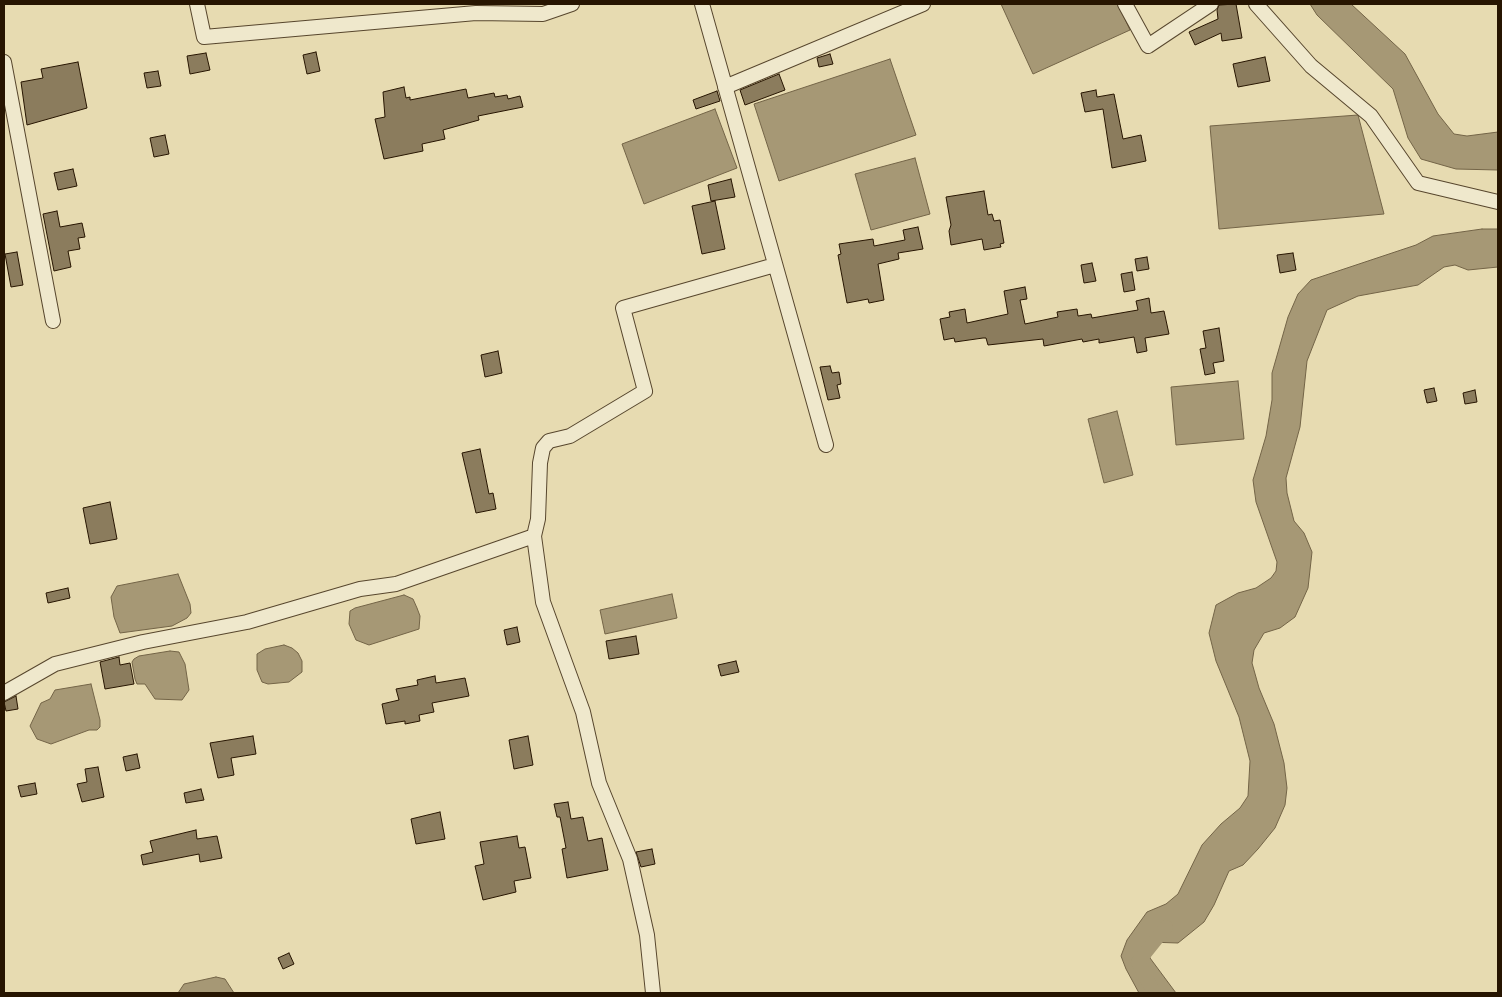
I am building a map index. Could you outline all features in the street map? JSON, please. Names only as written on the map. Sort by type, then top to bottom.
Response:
[{"type":"street","points":[[197,4],[204,37],[476,13],[543,14],[572,4]]},
{"type":"street","points":[[702,4],[826,446]]},
{"type":"street","points":[[725,88],[923,4]]},
{"type":"street","points":[[1124,4],[1148,46],[1211,4]]},
{"type":"street","points":[[1256,4],[1311,66],[1372,116],[1418,183],[1498,202]]},
{"type":"street","points":[[4,62],[53,321]]},
{"type":"street","points":[[653,993],[647,935],[630,859],[599,783],[583,712],[543,602],[534,536],[538,519],[540,463],[543,448],[549,441],[570,436],[644,391],[623,308],[775,265]]},
{"type":"street","points":[[4,692],[55,664],[143,642],[247,622],[360,589],[396,584],[534,536]]},
{"type":"shaded area","points":[[1001,4],[1118,4],[1130,30],[1033,74]]},
{"type":"shaded area","points":[[1310,4],[1351,4],[1405,54],[1438,114],[1454,134],[1467,136],[1498,132],[1498,170],[1456,169],[1421,159],[1408,138],[1393,89],[1317,15]]},
{"type":"shaded area","points":[[890,59],[916,135],[779,181],[754,104]]},
{"type":"shaded area","points":[[715,109],[737,168],[644,204],[622,144]]},
{"type":"shaded area","points":[[1358,115],[1384,214],[1219,229],[1210,126]]},
{"type":"shaded area","points":[[915,158],[930,214],[871,230],[855,174]]},
{"type":"shaded area","points":[[1482,229],[1498,229],[1498,267],[1468,270],[1455,265],[1444,267],[1418,285],[1358,296],[1327,310],[1307,361],[1300,427],[1286,478],[1287,493],[1294,521],[1304,533],[1312,552],[1308,588],[1295,617],[1280,628],[1264,633],[1254,650],[1252,663],[1259,688],[1274,724],[1284,763],[1287,788],[1285,805],[1275,828],[1258,849],[1243,865],[1229,871],[1204,922],[1178,943],[1148,942],[1150,958],[1176,993],[1139,993],[1121,956],[1127,940],[1147,912],[1166,904],[1178,894],[1202,845],[1221,824],[1240,808],[1248,796],[1250,761],[1239,717],[1216,661],[1209,633],[1216,605],[1238,593],[1256,588],[1271,578],[1276,571],[1277,562],[1256,502],[1253,480],[1266,436],[1272,400],[1272,373],[1288,317],[1298,294],[1311,280],[1416,245],[1433,236]]},
{"type":"shaded area","points":[[1238,381],[1244,439],[1176,445],[1171,387]]},
{"type":"shaded area","points":[[1117,411],[1133,475],[1104,483],[1088,419]]},
{"type":"shaded area","points":[[178,574],[190,604],[191,613],[187,618],[172,626],[120,633],[114,617],[111,597],[117,586]]},
{"type":"shaded area","points":[[672,594],[677,618],[605,634],[600,610]]},
{"type":"shaded area","points":[[404,595],[413,599],[417,608],[420,616],[419,629],[369,645],[356,640],[349,624],[350,611]]},
{"type":"shaded area","points":[[284,645],[298,653],[302,661],[302,672],[289,682],[268,684],[262,682],[257,670],[257,654],[265,649]]},
{"type":"shaded area","points":[[170,651],[179,652],[185,664],[189,690],[182,700],[155,699],[145,684],[137,684],[135,679],[132,662],[134,659],[139,656]]},
{"type":"shaded area","points":[[91,684],[100,727],[97,730],[89,730],[51,744],[37,739],[30,726],[41,703],[50,699],[55,690]]},
{"type":"shaded area","points":[[216,977],[225,979],[234,993],[178,993],[184,984]]},
{"type":"building","points":[[1236,4],[1242,38],[1222,41],[1221,33],[1195,45],[1189,32],[1218,19],[1217,10],[1219,5]]},
{"type":"building","points":[[316,52],[320,71],[307,74],[303,55]]},
{"type":"building","points":[[206,53],[210,70],[190,74],[187,56]]},
{"type":"building","points":[[830,54],[833,64],[819,67],[817,58]]},
{"type":"building","points":[[1265,57],[1270,81],[1238,87],[1233,64]]},
{"type":"building","points":[[78,62],[87,108],[27,125],[21,82],[43,78],[41,69]]},
{"type":"building","points":[[158,71],[161,86],[147,88],[144,73]]},
{"type":"building","points":[[779,74],[785,90],[745,105],[740,90]]},
{"type":"building","points":[[404,87],[406,98],[410,97],[410,100],[466,89],[468,98],[494,93],[495,97],[507,95],[508,99],[520,96],[523,107],[478,116],[479,120],[443,130],[445,139],[422,144],[423,151],[384,159],[375,119],[385,117],[383,92]]},
{"type":"building","points":[[1096,90],[1097,97],[1114,94],[1123,139],[1141,135],[1146,161],[1112,168],[1103,109],[1085,112],[1081,93]]},
{"type":"building","points":[[717,91],[720,101],[696,109],[693,100]]},
{"type":"building","points":[[165,135],[169,154],[154,157],[150,138]]},
{"type":"building","points":[[73,169],[77,186],[58,190],[54,173]]},
{"type":"building","points":[[731,179],[735,197],[711,201],[708,185]]},
{"type":"building","points":[[984,191],[988,215],[992,214],[994,221],[1000,220],[1004,243],[1000,244],[1001,247],[984,250],[982,239],[951,245],[949,231],[951,225],[946,197]]},
{"type":"building","points":[[715,201],[725,249],[702,254],[692,206]]},
{"type":"building","points":[[57,211],[60,227],[82,223],[85,237],[78,238],[80,249],[68,251],[71,267],[54,271],[43,214]]},
{"type":"building","points":[[918,227],[923,249],[898,253],[899,259],[878,264],[884,300],[869,303],[868,299],[847,303],[838,255],[841,254],[839,244],[873,239],[874,246],[905,240],[903,230]]},
{"type":"building","points":[[17,252],[23,285],[11,287],[5,254]]},
{"type":"building","points":[[1293,253],[1296,270],[1280,273],[1277,255]]},
{"type":"building","points":[[1147,257],[1149,269],[1137,271],[1135,259]]},
{"type":"building","points":[[1092,263],[1096,281],[1084,283],[1081,265]]},
{"type":"building","points":[[1132,272],[1135,290],[1124,292],[1121,274]]},
{"type":"building","points":[[1025,287],[1027,299],[1020,300],[1025,324],[1058,317],[1057,312],[1077,309],[1078,316],[1091,314],[1092,318],[1138,310],[1136,301],[1149,298],[1151,313],[1164,311],[1169,334],[1145,338],[1147,351],[1137,353],[1134,337],[1099,343],[1099,339],[1083,342],[1082,339],[1044,346],[1043,339],[988,345],[986,338],[955,342],[954,338],[944,340],[940,319],[950,317],[949,312],[965,309],[967,323],[1008,314],[1004,291]]},
{"type":"building","points":[[1219,328],[1224,361],[1213,363],[1215,373],[1205,375],[1200,349],[1206,348],[1203,331]]},
{"type":"building","points":[[498,351],[502,373],[485,377],[481,355]]},
{"type":"building","points":[[830,366],[832,373],[839,372],[841,384],[837,385],[840,398],[828,400],[820,367]]},
{"type":"building","points":[[1434,388],[1437,401],[1427,403],[1424,390]]},
{"type":"building","points":[[1475,390],[1477,402],[1465,404],[1463,393]]},
{"type":"building","points":[[480,449],[489,494],[493,493],[496,509],[476,513],[462,453]]},
{"type":"building","points":[[110,502],[117,539],[90,544],[83,508]]},
{"type":"building","points":[[68,588],[70,598],[48,603],[46,593]]},
{"type":"building","points":[[517,627],[520,642],[507,645],[504,630]]},
{"type":"building","points":[[636,636],[639,654],[609,659],[606,641]]},
{"type":"building","points":[[119,657],[120,665],[130,663],[134,684],[105,689],[100,662]]},
{"type":"building","points":[[736,661],[739,672],[721,676],[718,665]]},
{"type":"building","points":[[435,676],[436,683],[465,678],[469,696],[432,703],[434,712],[419,715],[420,721],[405,724],[405,721],[386,724],[382,704],[399,700],[396,689],[418,685],[417,680]]},
{"type":"building","points":[[16,696],[18,709],[6,711],[4,702]]},
{"type":"building","points":[[253,736],[256,754],[231,758],[234,775],[218,778],[210,743]]},
{"type":"building","points":[[528,736],[533,765],[514,769],[509,740]]},
{"type":"building","points":[[137,754],[140,768],[126,771],[123,757]]},
{"type":"building","points":[[98,767],[104,797],[82,802],[77,784],[87,782],[85,769]]},
{"type":"building","points":[[35,783],[37,794],[21,797],[18,786]]},
{"type":"building","points":[[201,789],[204,800],[186,803],[184,793]]},
{"type":"building","points":[[568,802],[571,819],[583,817],[588,841],[602,838],[608,870],[567,878],[562,849],[566,848],[560,817],[557,817],[554,804]]},
{"type":"building","points":[[440,812],[445,839],[416,844],[411,819]]},
{"type":"building","points":[[196,830],[197,839],[217,836],[222,858],[200,862],[199,854],[143,865],[141,855],[153,852],[150,841]]},
{"type":"building","points":[[517,836],[519,848],[525,847],[531,878],[514,881],[516,892],[483,900],[475,866],[484,864],[480,842]]},
{"type":"building","points":[[652,849],[655,864],[641,867],[636,852]]},
{"type":"building","points":[[289,953],[294,964],[283,969],[278,958]]},
{"type":"waterway","points":[[1154,993],[1138,962],[1166,927]]}]
